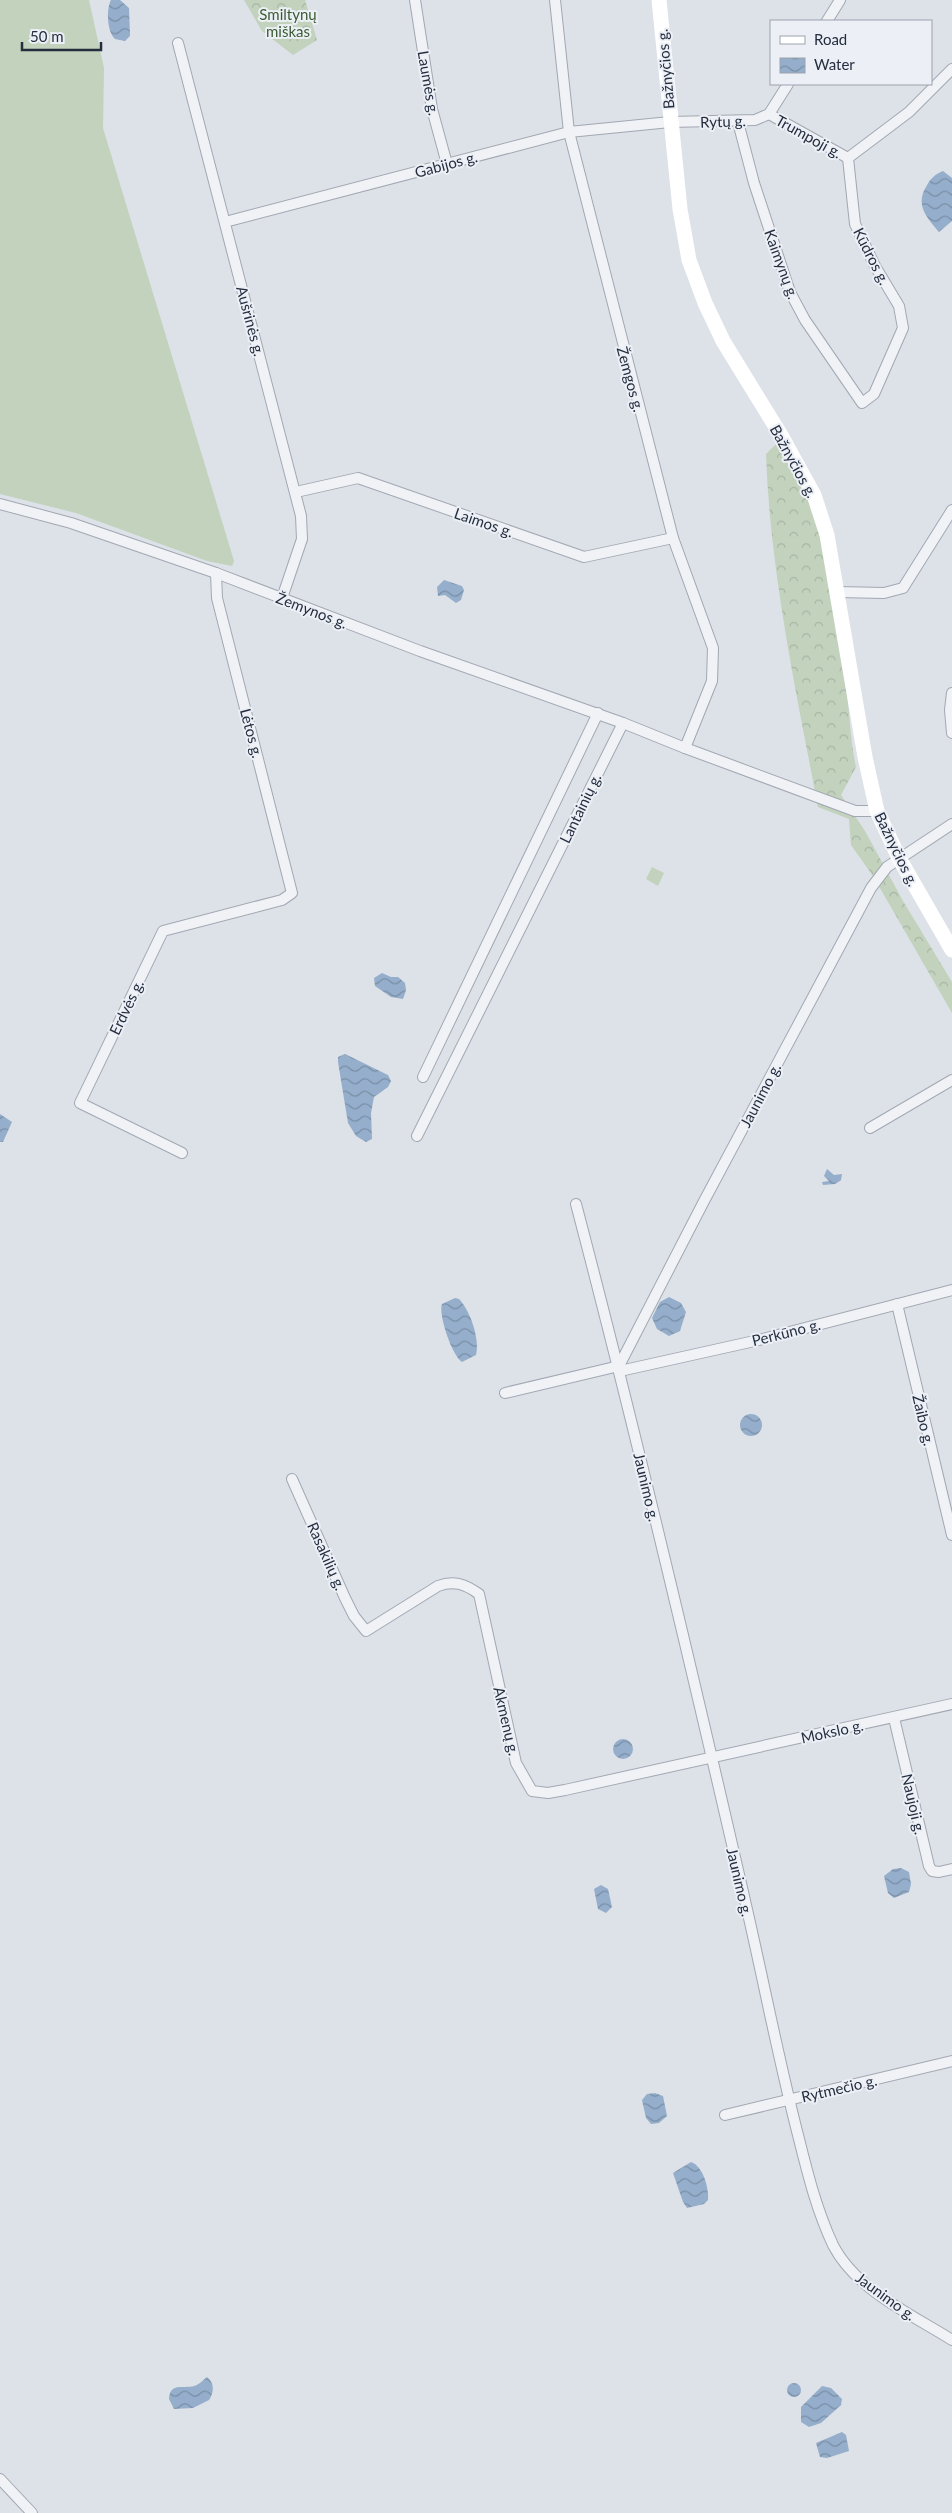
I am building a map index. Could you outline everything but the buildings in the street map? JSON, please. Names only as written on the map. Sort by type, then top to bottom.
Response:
[{"type":"main road","name":"Bažnyčios g.","points":[[659,0],[680,209],[690,260],[705,303],[723,341],[810,486],[823,522],[838,592],[865,757],[878,811],[899,858],[952,950]]},
{"type":"street","name":"Laumės g.","points":[[415,0],[432,109],[447,164]]},
{"type":"street","name":"Žemgos g.","points":[[555,0],[569,132],[673,538],[713,648],[712,681],[685,748]]},
{"type":"street","points":[[828,20],[840,0]]},
{"type":"street","name":"Aušrinės g.","points":[[178,43],[296,492],[302,539],[282,598]]},
{"type":"street","points":[[848,158],[909,112],[952,69]]},
{"type":"street","points":[[769,114],[787,85]]},
{"type":"street","name":"Rytų g.","points":[[670,122],[738,122],[755,120],[769,114]]},
{"type":"street","name":"Trumpoji g.","points":[[769,114],[848,158]]},
{"type":"street","name":"Gabijos g.","points":[[225,222],[569,132],[670,122]]},
{"type":"street","name":"Kaimynų g.","points":[[738,122],[754,183],[790,292],[805,320],[862,403],[874,394],[887,366]]},
{"type":"street","name":"Kūdros g.","points":[[848,158],[855,224],[875,266],[899,306],[902,320],[903,328],[887,366]]},
{"type":"street","name":"Laimos g.","points":[[296,492],[358,478],[584,557],[673,538]]},
{"type":"street","name":"Žemynos g.","points":[[0,504],[71,523],[216,573],[420,651],[623,722]]},
{"type":"street","points":[[838,592],[884,594],[903,588],[952,510]]},
{"type":"street","name":"Lėtos g.","points":[[216,573],[217,598],[292,892]]},
{"type":"street","points":[[952,693],[950,710],[952,733]]},
{"type":"street","points":[[423,1076],[598,714]]},
{"type":"street","points":[[623,722],[685,748],[854,811],[878,811]]},
{"type":"street","name":"Lantainių g.","points":[[417,1136],[623,722]]},
{"type":"street","name":"Jaunimo g.","points":[[619,1369],[703,1203],[871,888],[878,877],[899,858],[952,824]]},
{"type":"street","name":"Erdvės g.","points":[[182,1153],[80,1102],[162,931],[282,900],[292,892]]},
{"type":"street","points":[[870,1128],[952,1080]]},
{"type":"street","name":"Jaunimo g.","points":[[576,1204],[619,1369],[712,1757],[789,2100],[814,2197],[834,2246],[857,2276],[874,2290],[952,2340]]},
{"type":"street","name":"Perkūno g.","points":[[505,1393],[759,1340],[952,1290]]},
{"type":"street","name":"Žaibo g.","points":[[897,1304],[952,1535]]},
{"type":"street","name":"Rasakilių g.","points":[[292,1479],[345,1598],[354,1616],[366,1631]]},
{"type":"street","name":"Akmenų g.","points":[[366,1631],[438,1586],[446,1583],[458,1583],[479,1594],[516,1762],[532,1791],[548,1793],[565,1790],[712,1757]]},
{"type":"street","name":"Mokslo g.","points":[[712,1757],[952,1704]]},
{"type":"street","name":"Naujoji g.","points":[[894,1718],[929,1866],[932,1871],[952,1870]]},
{"type":"street","name":"Rytmečio g.","points":[[725,2115],[952,2061]]},
{"type":"street","points":[[0,2479],[32,2513]]},
{"type":"green space","points":[[0,0],[89,0],[104,68],[103,128],[234,561],[232,566],[207,561],[76,513],[0,494]]},
{"type":"green space","name":"Smiltynų miškas","points":[[244,0],[305,0],[317,40],[293,55],[262,31]]},
{"type":"green space","points":[[776,444],[797,476],[807,497],[821,541],[832,590],[856,767],[841,795],[865,831],[903,901],[952,982],[952,1013],[873,876],[851,845],[849,819],[818,807],[778,587],[768,498],[766,454]]},
{"type":"green space","points":[[652,867],[664,873],[658,886],[646,879]]},
{"type":"water","points":[[111,0],[120,0],[129,8],[130,36],[125,41],[115,39],[110,31],[108,14]]},
{"type":"water","points":[[943,171],[952,178],[952,221],[939,232],[924,211],[922,200],[929,182],[935,175]]},
{"type":"water","points":[[444,580],[462,586],[464,590],[461,600],[456,603],[445,595],[438,596],[437,587]]},
{"type":"water","points":[[382,973],[391,977],[398,977],[405,983],[406,990],[403,999],[391,997],[375,986],[374,978]]},
{"type":"water","points":[[345,1054],[388,1075],[391,1081],[388,1087],[374,1097],[371,1113],[372,1139],[366,1142],[356,1136],[348,1123],[338,1062],[338,1057]]},
{"type":"water","points":[[0,1114],[12,1122],[3,1142],[0,1142]]},
{"type":"water","points":[[827,1169],[834,1175],[842,1174],[841,1180],[835,1184],[823,1185],[822,1182],[829,1181],[824,1176]]},
{"type":"water","points":[[669,1297],[681,1303],[686,1312],[680,1331],[669,1336],[657,1329],[652,1318],[660,1302]]},
{"type":"water","points":[[455,1298],[459,1299],[467,1310],[477,1341],[476,1355],[462,1362],[450,1344],[441,1309],[442,1304]]},
{"type":"water","points":[[751,1414],[761,1421],[762,1425],[755,1435],[751,1436],[741,1429],[740,1425],[747,1415]]},
{"type":"water","points":[[623,1739],[630,1742],[633,1749],[630,1756],[623,1759],[616,1756],[613,1749],[616,1742]]},
{"type":"water","points":[[901,1868],[909,1872],[911,1884],[909,1892],[894,1898],[888,1893],[884,1876],[893,1869]]},
{"type":"water","points":[[601,1885],[608,1889],[612,1907],[606,1913],[598,1909],[594,1889]]},
{"type":"water","points":[[655,2093],[663,2096],[667,2116],[659,2123],[651,2124],[646,2118],[642,2100],[647,2094]]},
{"type":"water","points":[[691,2162],[702,2173],[708,2200],[704,2204],[687,2208],[673,2173]]},
{"type":"water","points":[[207,2377],[210,2379],[213,2388],[209,2400],[193,2408],[174,2409],[169,2399],[174,2388],[190,2387],[199,2384]]},
{"type":"water","points":[[791,2383],[797,2383],[801,2390],[797,2397],[791,2397],[787,2393],[787,2387]]},
{"type":"water","points":[[822,2386],[831,2388],[842,2399],[841,2405],[821,2423],[809,2427],[801,2422],[801,2407]]},
{"type":"water","points":[[842,2432],[846,2435],[849,2451],[827,2458],[820,2457],[816,2443]]}]
